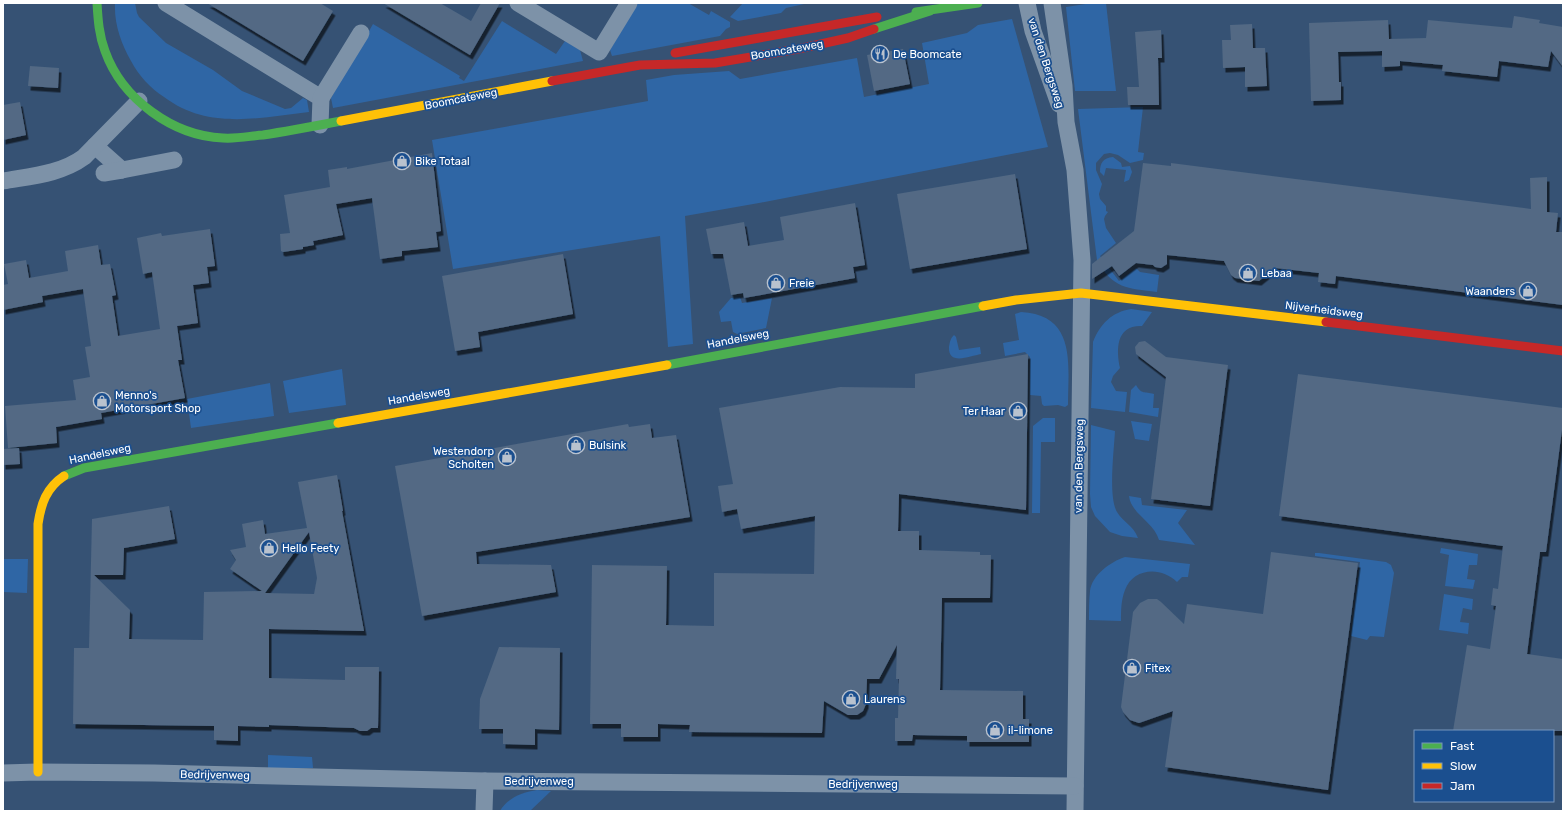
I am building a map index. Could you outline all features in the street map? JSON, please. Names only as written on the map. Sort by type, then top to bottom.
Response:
[{"type":"street","name":"Boomcateweg","points":[[97,3],[101,35],[110,62],[126,87],[138,101],[154,114],[182,129],[217,138],[249,137],[320,125],[640,65],[715,63],[798,49],[848,38],[930,11]]},
{"type":"street","points":[[166,3],[321,98]]},
{"type":"street","points":[[518,3],[599,52]]},
{"type":"street","points":[[602,71],[599,52],[629,3]]},
{"type":"street","name":"Boomcateweg","points":[[640,65],[667,54],[886,15],[930,11],[978,3]]},
{"type":"street","name":"van den Bergsweg","points":[[1028,3],[1033,31],[1066,122]]},
{"type":"street","name":"van den Bergsweg","points":[[1052,3],[1064,86],[1066,122],[1075,170],[1081,245],[1075,811]]},
{"type":"street","points":[[320,125],[321,98],[361,33]]},
{"type":"street","points":[[3,182],[64,169],[84,157],[138,101]]},
{"type":"street","points":[[95,146],[122,170]]},
{"type":"street","points":[[104,173],[174,160]]},
{"type":"street","name":"Nijverheidsweg","points":[[1081,293],[1563,351]]},
{"type":"street","name":"Handelsweg","points":[[38,772],[39,509],[51,486],[71,471],[689,361],[1016,300],[1081,293]]},
{"type":"street","name":"Bedrijvenweg","points":[[3,773],[38,772],[485,781],[1075,786]]},
{"type":"street","points":[[484,811],[485,781]]},
{"type":"shaded area","points":[[115,3],[135,3],[139,17],[166,43],[213,70],[242,91],[285,109],[291,108],[303,98],[307,100],[309,112],[252,119],[234,119],[216,118],[198,114],[181,107],[154,90],[141,77],[134,66],[127,54],[119,33]]},
{"type":"shaded area","points":[[638,3],[688,3],[709,15],[711,11],[730,22],[730,27],[720,36],[612,56],[610,50]]},
{"type":"shaded area","points":[[743,3],[805,3],[786,8],[781,13],[738,21],[730,17]]},
{"type":"shaded area","points":[[1092,3],[1106,3],[1116,91],[1075,91],[1066,7]]},
{"type":"shaded area","points":[[1012,19],[1048,147],[685,216],[693,344],[668,347],[660,236],[453,269],[432,140],[648,101],[646,80],[674,75],[729,71],[740,79],[857,58],[864,97],[929,84],[922,43],[967,33],[978,25]]},
{"type":"shaded area","points":[[502,21],[556,54],[565,41],[580,50],[583,61],[333,108],[331,98],[373,24],[460,76],[459,78],[464,81]]},
{"type":"shaded area","points":[[1143,107],[1138,152],[1144,153],[1143,160],[1130,163],[1118,155],[1110,153],[1104,154],[1096,163],[1096,170],[1102,184],[1099,194],[1100,199],[1106,206],[1106,211],[1108,212],[1104,219],[1106,228],[1116,243],[1100,256],[1119,281],[1136,268],[1140,272],[1159,275],[1157,292],[1129,288],[1115,282],[1103,270],[1097,260],[1078,109]]},
{"type":"shaded area","points":[[1113,157],[1121,163],[1122,167],[1130,166],[1132,172],[1129,180],[1124,182],[1126,170],[1106,168],[1104,176],[1100,172],[1104,160]]},
{"type":"shaded area","points":[[740,297],[742,303],[772,298],[766,328],[737,334],[733,332],[731,321],[721,322],[719,312],[731,298]]},
{"type":"shaded area","points":[[1131,309],[1152,312],[1142,326],[1127,329],[1118,346],[1120,368],[1113,376],[1111,382],[1116,391],[1127,392],[1125,412],[1091,408],[1093,342],[1103,324],[1112,316]]},
{"type":"shaded area","points":[[1021,312],[1039,315],[1052,322],[1060,332],[1066,345],[1069,374],[1068,405],[1065,407],[1058,405],[1044,406],[1042,404],[1041,396],[1030,395],[1030,357],[1025,352],[1005,356],[1003,343],[1019,340],[1015,314]]},
{"type":"shaded area","points":[[954,335],[956,337],[959,350],[980,347],[981,354],[966,358],[956,358],[952,356],[949,347],[951,339]]},
{"type":"shaded area","points":[[342,369],[346,405],[289,413],[283,381]]},
{"type":"shaded area","points":[[270,383],[274,416],[191,428],[187,399]]},
{"type":"shaded area","points":[[1136,385],[1142,391],[1154,394],[1153,408],[1159,408],[1158,417],[1129,412],[1131,390]]},
{"type":"shaded area","points":[[1043,418],[1055,418],[1055,442],[1041,442],[1040,513],[1032,513],[1033,426]]},
{"type":"shaded area","points":[[1131,421],[1152,424],[1149,441],[1135,439]]},
{"type":"shaded area","points":[[1091,425],[1115,431],[1112,473],[1114,505],[1119,515],[1133,530],[1138,538],[1122,536],[1110,532],[1095,516],[1091,507]]},
{"type":"shaded area","points":[[1129,496],[1141,498],[1142,505],[1187,510],[1178,523],[1195,545],[1159,540],[1152,528],[1134,508]]},
{"type":"shaded area","points":[[1441,548],[1478,554],[1477,565],[1469,565],[1467,579],[1475,580],[1473,589],[1445,586],[1449,555],[1440,553]]},
{"type":"shaded area","points":[[1315,553],[1386,562],[1391,565],[1394,573],[1384,637],[1370,636],[1367,640],[1351,636],[1360,562],[1315,556]]},
{"type":"shaded area","points":[[1125,557],[1190,564],[1188,577],[1182,577],[1177,582],[1163,573],[1148,572],[1134,577],[1125,590],[1121,609],[1121,621],[1089,620],[1091,585],[1103,570],[1113,562]]},
{"type":"shaded area","points":[[3,559],[28,559],[27,593],[3,592]]},
{"type":"shaded area","points":[[1444,594],[1473,599],[1472,610],[1463,608],[1460,622],[1469,623],[1468,634],[1439,630]]},
{"type":"shaded area","points":[[268,755],[312,757],[313,768],[268,769]]},
{"type":"shaded area","points":[[537,790],[551,791],[530,811],[500,811],[503,806],[516,796]]},
{"type":"building","points":[[207,3],[320,3],[333,11],[303,61]]},
{"type":"building","points":[[383,3],[440,3],[471,21],[481,3],[500,3],[470,55]]},
{"type":"building","points":[[1514,16],[1540,20],[1539,23],[1563,27],[1563,67],[1551,51],[1548,67],[1499,61],[1497,77],[1442,71],[1443,65],[1400,61],[1400,66],[1382,67],[1382,51],[1338,52],[1341,100],[1311,101],[1309,23],[1388,20],[1389,39],[1426,38],[1428,20],[1512,28]]},
{"type":"building","points":[[1252,24],[1253,48],[1265,48],[1267,86],[1245,87],[1245,67],[1223,68],[1222,40],[1231,40],[1230,25]]},
{"type":"building","points":[[1161,30],[1162,58],[1158,58],[1159,105],[1128,105],[1127,87],[1139,87],[1135,32]]},
{"type":"building","points":[[903,49],[910,84],[874,91],[867,55]]},
{"type":"building","points":[[30,66],[59,68],[58,88],[28,86]]},
{"type":"building","points":[[20,102],[26,135],[3,140],[3,105]]},
{"type":"building","points":[[432,153],[441,231],[436,232],[438,247],[402,251],[402,256],[380,259],[372,198],[336,204],[343,235],[313,241],[314,245],[303,247],[303,249],[281,251],[280,234],[290,233],[284,195],[330,187],[328,170],[347,167],[347,169]]},
{"type":"building","points":[[1143,163],[1171,166],[1171,163],[1531,209],[1530,178],[1547,177],[1547,212],[1558,213],[1556,232],[1563,232],[1563,305],[1336,276],[1335,284],[1318,282],[1319,273],[1275,268],[1259,281],[1235,278],[1231,275],[1224,261],[1167,255],[1167,264],[1161,268],[1153,265],[1136,263],[1119,276],[1112,266],[1092,279],[1092,264],[1134,231]]},
{"type":"building","points":[[1015,174],[1027,249],[910,269],[897,194]]},
{"type":"building","points":[[855,203],[865,265],[853,267],[855,278],[744,298],[743,293],[731,295],[723,254],[711,254],[706,229],[744,222],[748,246],[784,240],[780,217]]},
{"type":"building","points":[[210,229],[215,266],[207,267],[209,283],[193,285],[198,323],[177,326],[182,360],[178,360],[185,398],[101,413],[102,419],[56,427],[57,443],[8,448],[5,406],[76,400],[73,380],[90,377],[85,347],[91,346],[83,289],[42,296],[43,302],[3,310],[3,285],[8,284],[4,264],[26,260],[29,278],[68,271],[65,251],[98,245],[101,265],[110,264],[116,295],[112,296],[118,336],[160,329],[152,272],[143,274],[137,238],[161,233],[162,236]]},
{"type":"building","points":[[563,254],[573,314],[478,332],[480,347],[455,351],[442,276]]},
{"type":"building","points":[[1145,341],[1166,357],[1228,365],[1210,506],[1151,499],[1166,377],[1136,354],[1135,347],[1139,342]]},
{"type":"building","points":[[1028,354],[1026,510],[899,494],[898,531],[919,531],[919,550],[980,552],[980,555],[991,555],[990,598],[942,598],[940,690],[1023,691],[1023,719],[1029,719],[1029,742],[967,742],[967,736],[913,735],[912,741],[895,741],[895,718],[898,718],[899,679],[896,679],[897,645],[879,679],[867,679],[866,704],[863,711],[857,715],[848,715],[824,701],[822,733],[689,732],[690,725],[658,724],[658,737],[621,737],[621,724],[590,724],[592,565],[667,566],[666,625],[714,626],[714,573],[814,574],[815,516],[741,529],[737,509],[722,512],[718,486],[733,484],[719,408],[840,387],[915,388],[915,374]]},
{"type":"building","points":[[1298,374],[1563,408],[1563,422],[1546,552],[1540,552],[1527,654],[1563,659],[1563,731],[1453,730],[1467,645],[1490,649],[1496,606],[1491,605],[1493,588],[1498,589],[1503,546],[1279,516]]},
{"type":"building","points":[[628,424],[629,427],[650,424],[652,438],[676,435],[690,517],[476,552],[477,564],[551,565],[556,592],[422,616],[395,466]]},
{"type":"building","points":[[19,448],[20,464],[3,465],[3,449]]},
{"type":"building","points":[[337,475],[342,511],[364,631],[269,629],[269,678],[345,680],[345,667],[379,667],[378,728],[360,731],[354,728],[269,725],[269,727],[238,726],[238,741],[214,740],[214,726],[73,724],[74,648],[89,648],[92,519],[169,506],[175,539],[124,548],[123,575],[94,575],[130,610],[129,639],[203,640],[204,592],[262,591],[230,569],[236,560],[230,550],[246,547],[242,524],[263,520],[265,534],[307,528],[298,482]],"holes":[[[309,532],[317,578],[314,594],[265,593]]]},
{"type":"building","points":[[1271,552],[1358,563],[1328,790],[1165,767],[1173,711],[1139,723],[1130,720],[1123,712],[1121,707],[1133,612],[1140,603],[1148,599],[1157,599],[1184,624],[1187,604],[1263,614]]},
{"type":"building","points":[[499,647],[560,648],[559,730],[535,729],[535,745],[503,744],[503,729],[479,729],[480,699]]},
{"type":"traffic: fast","points":[[97,3],[101,39],[113,68],[124,85],[137,99],[152,112],[168,122],[204,136],[238,138],[341,121]]},
{"type":"traffic: fast","points":[[916,12],[978,3]]},
{"type":"traffic: fast","points":[[874,29],[930,11]]},
{"type":"traffic: fast","points":[[667,365],[983,306]]},
{"type":"traffic: fast","points":[[64,476],[84,468],[338,423]]},
{"type":"traffic: slow","points":[[341,121],[552,81]]},
{"type":"traffic: slow","points":[[983,306],[1016,300],[1081,293],[1326,322]]},
{"type":"traffic: slow","points":[[338,423],[667,365]]},
{"type":"traffic: slow","points":[[38,772],[38,524],[45,497],[53,486],[64,476]]},
{"type":"traffic: jam","points":[[675,53],[877,17]]},
{"type":"traffic: jam","points":[[552,81],[640,65],[715,63],[798,49],[848,38],[874,29]]},
{"type":"traffic: jam","points":[[1326,322],[1563,351]]},
{"type":"place","name":"De Boomcate","points":[[880,54]]},
{"type":"place","name":"Bike Totaal","points":[[402,161]]},
{"type":"place","name":"Lebaa","points":[[1248,273]]},
{"type":"place","name":"Freie","points":[[776,283]]},
{"type":"place","name":"Waanders","points":[[1528,291]]},
{"type":"place","name":"Menno's Motorsport Shop","points":[[102,401]]},
{"type":"place","name":"Ter Haar","points":[[1018,411]]},
{"type":"place","name":"Bulsink","points":[[576,445]]},
{"type":"place","name":"Westendorp Scholten","points":[[507,457]]},
{"type":"place","name":"Hello Feety","points":[[269,548]]},
{"type":"place","name":"Fitex","points":[[1132,668]]},
{"type":"place","name":"Laurens","points":[[851,699]]},
{"type":"place","name":"il-limone","points":[[995,730]]}]
